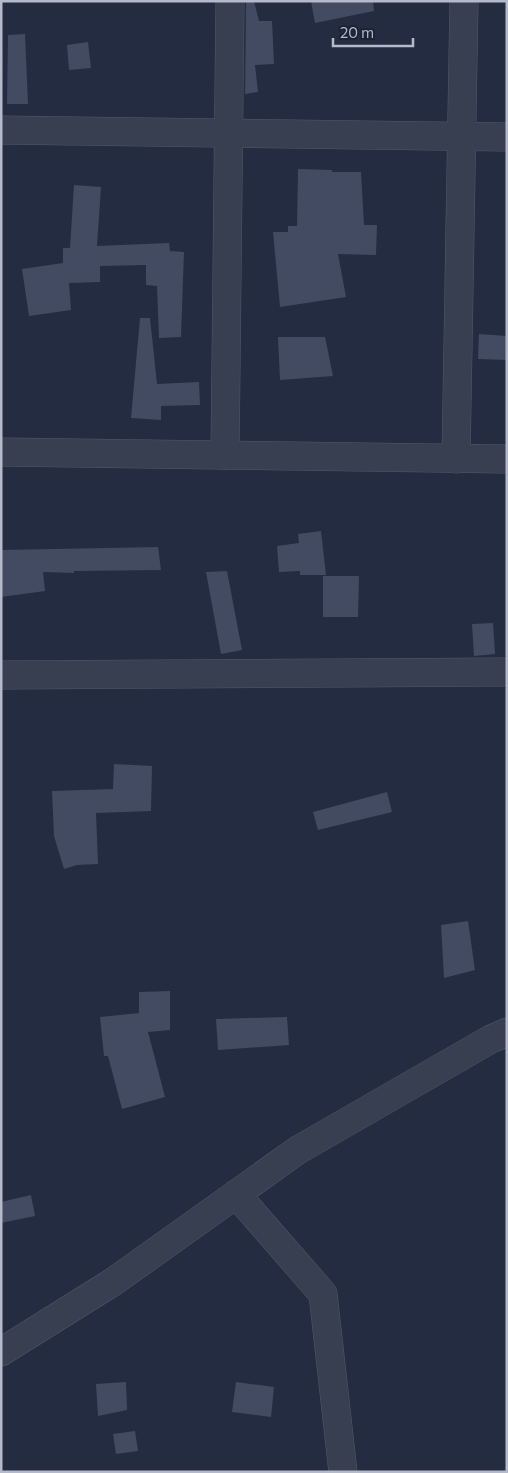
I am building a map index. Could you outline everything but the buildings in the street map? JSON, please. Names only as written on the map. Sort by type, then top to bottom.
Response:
[{"type":"street","points":[[225,455],[230,1]]},
{"type":"street","points":[[456,458],[464,1]]},
{"type":"street","points":[[1,130],[507,137]]},
{"type":"street","points":[[1,452],[507,459]]},
{"type":"street","points":[[1,675],[507,672]]},
{"type":"street","points":[[1,1352],[112,1282],[298,1150],[491,1039],[507,1032]]},
{"type":"street","points":[[236,1194],[323,1294],[343,1472]]}]
